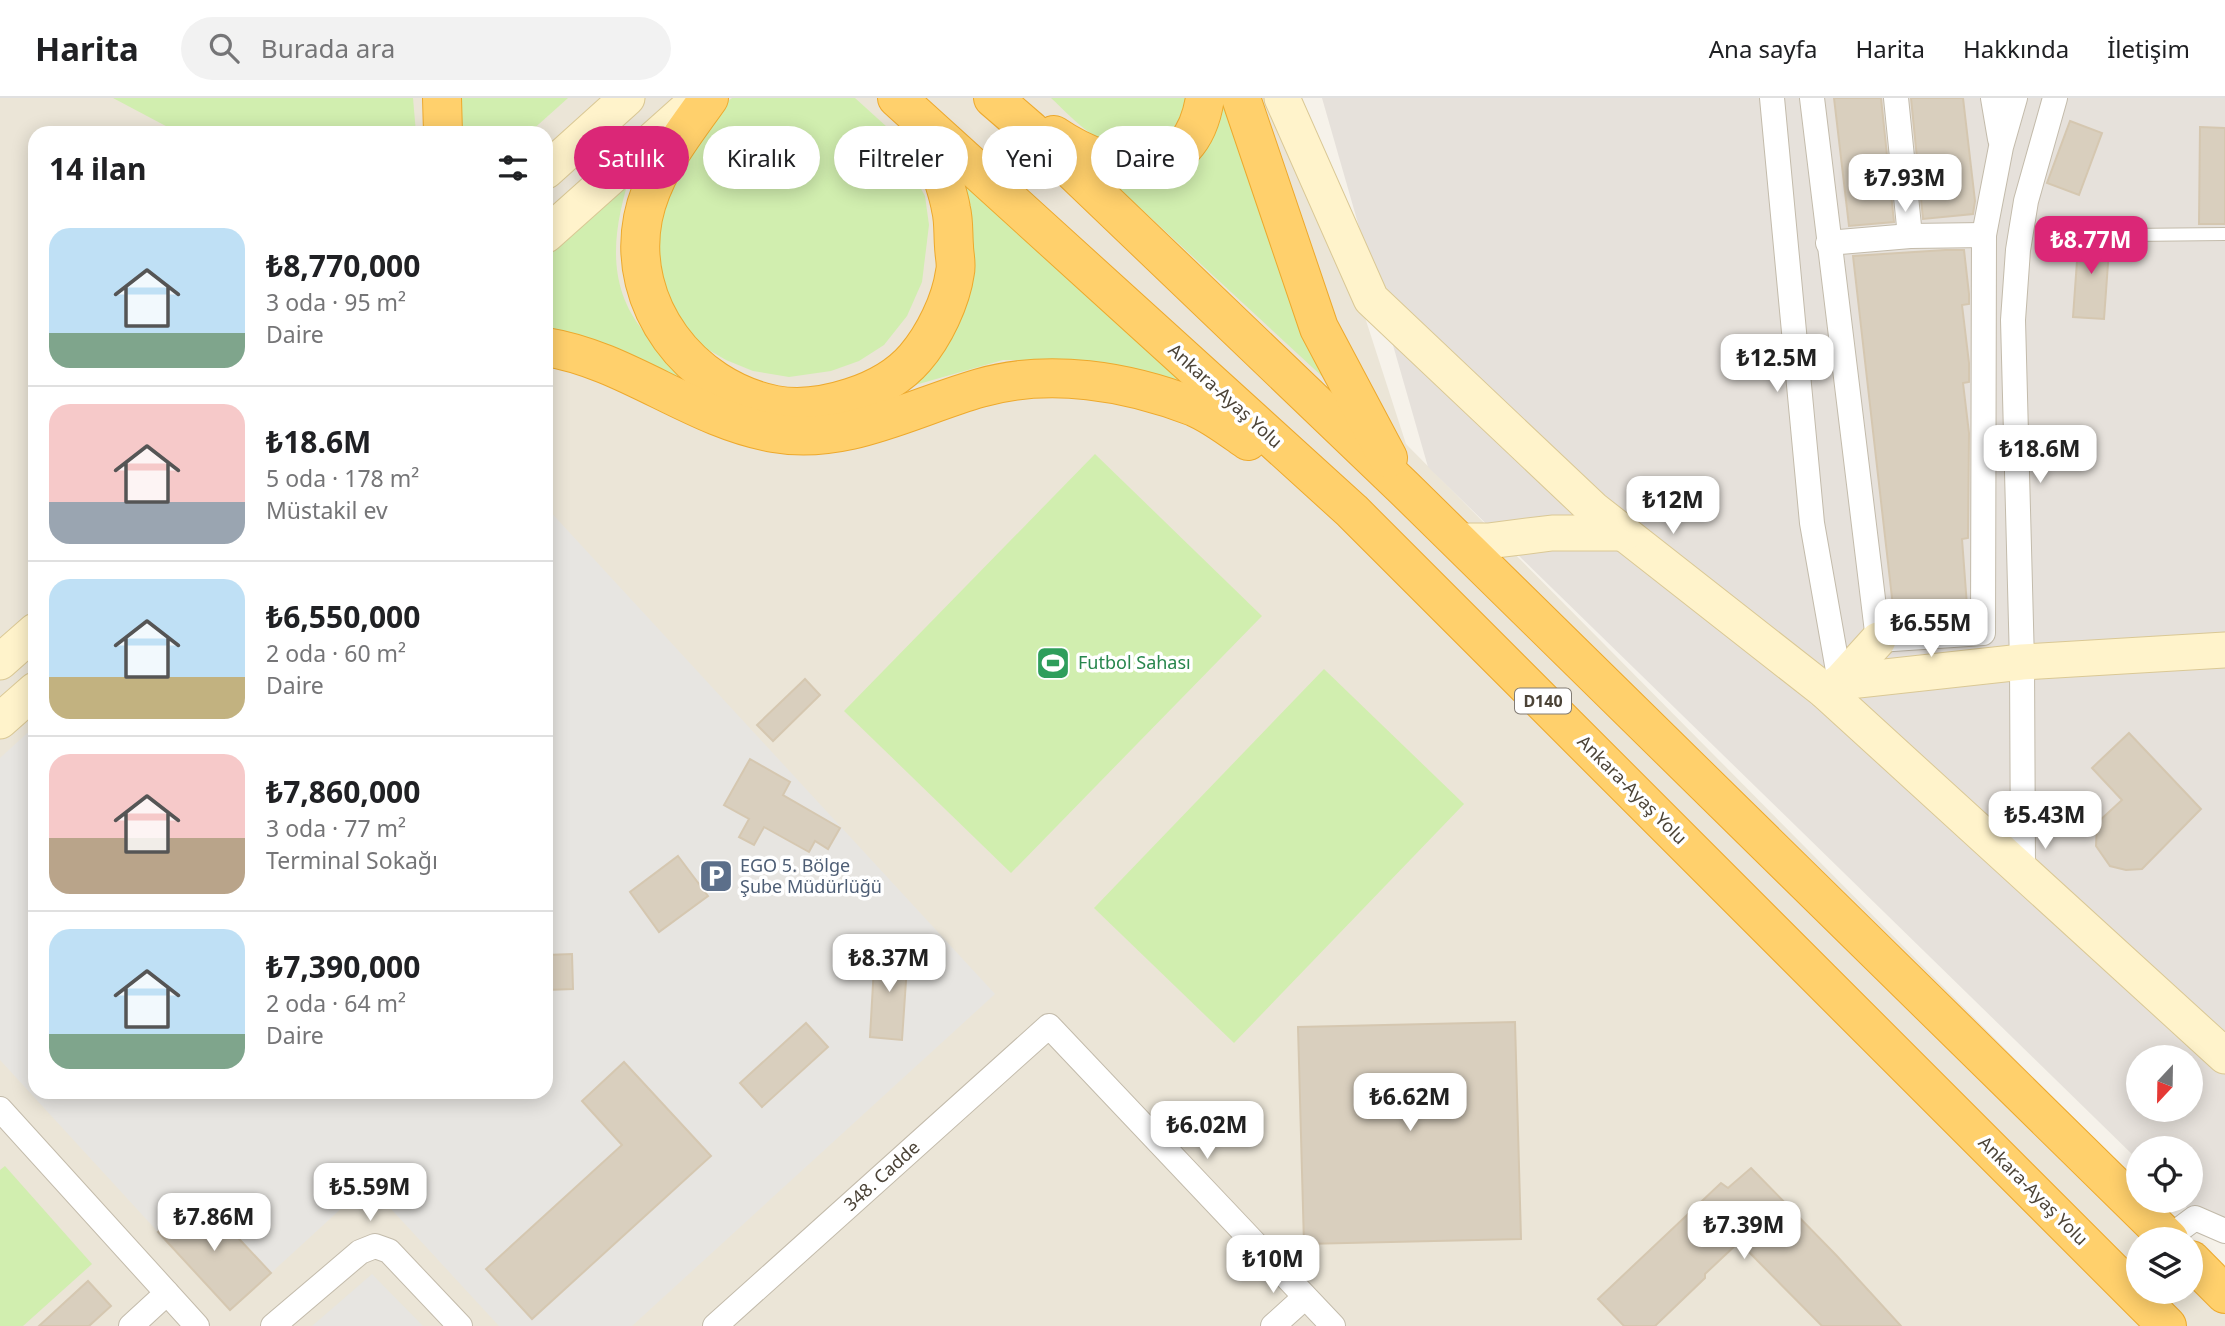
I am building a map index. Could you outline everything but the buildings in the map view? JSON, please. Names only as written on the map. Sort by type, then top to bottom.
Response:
[{"type":"highway","points":[[442,98],[443,126]]},
{"type":"highway","points":[[709,98],[661,167],[656,180],[643,217],[643,280],[654,313],[673,344],[701,372],[738,392],[775,405],[824,405],[875,390],[915,359],[939,320],[956,271],[951,209],[910,110]]},
{"type":"highway","points":[[993,98],[1030,130],[1404,488],[2157,1227]]},
{"type":"highway","points":[[999,98],[1077,151],[1131,166],[1153,165],[1172,158],[1190,142],[1202,118],[1205,98]]},
{"type":"highway","points":[[1250,104],[1319,328],[1404,488]]},
{"type":"highway","name":"Ankara-Ayaş Yolu","points":[[910,110],[1352,511],[2167,1326]]},
{"type":"highway","points":[[553,348],[612,366],[711,413],[775,433],[822,434],[860,428],[981,388],[1026,380],[1076,379],[1135,388],[1196,408],[1352,511]]},
{"type":"highway","points":[[2203,1272],[2225,1294]]},
{"type":"street","points":[[553,165],[627,98]]},
{"type":"street","points":[[553,229],[700,98]]},
{"type":"street","points":[[1282,98],[1371,299],[1593,509],[1833,686],[2023,869],[2225,1056]]},
{"type":"street","points":[[1772,98],[1812,523],[1833,686]]},
{"type":"street","points":[[1812,98],[1878,640]]},
{"type":"street","points":[[1895,98],[1910,236]]},
{"type":"street","points":[[1993,98],[2001,147]]},
{"type":"street","points":[[1833,686],[1878,640],[1983,633],[1984,235],[2001,147],[2015,98]]},
{"type":"street","points":[[2023,869],[2022,662],[2013,320],[2018,250],[2026,201],[2055,98]]},
{"type":"street","points":[[1828,243],[1910,236],[1984,235]]},
{"type":"street","points":[[1458,541],[1489,541],[1552,533],[1624,533]]},
{"type":"street","points":[[0,662],[28,637]]},
{"type":"street","points":[[1833,686],[2022,662],[2225,650]]},
{"type":"street","points":[[0,721],[28,696]]},
{"type":"street","name":"348. Cadde","points":[[715,1326],[1049,1026],[1304,1298]]},
{"type":"street","points":[[0,1110],[197,1326]]},
{"type":"street","points":[[2189,1227],[2195,1218],[2225,1231]]},
{"type":"street","points":[[273,1326],[360,1252],[375,1246],[389,1251],[460,1326]]},
{"type":"street","points":[[131,1326],[167,1293]]},
{"type":"street","points":[[1273,1326],[1304,1298],[1333,1326]]},
{"type":"lane","points":[[2129,235],[2225,234]]},
{"type":"shaded area","points":[[0,98],[1294,98],[1406,444],[2126,1171],[2126,1213],[2168,1213],[2181,1227],[2126,1227],[2126,1304],[2203,1304],[2203,1249],[2225,1271],[2225,1326],[0,1326]]},
{"type":"shaded area","points":[[1322,98],[2225,98],[2225,1244],[2193,1213],[2203,1213],[2203,1136],[2126,1136],[2126,1148],[1428,467]]},
{"type":"shaded area","name":"EGO 5. Bölge Şube Müdürlüğü","points":[[553,515],[995,994],[632,1326],[499,1326],[368,1184],[271,1273],[199,1195],[158,1232],[36,1099],[553,1099]]},
{"type":"shaded area","name":"EGO 5. Bölge Şube Müdürlüğü","points":[[28,732],[28,1090],[0,1060],[0,758]]},
{"type":"shaded area","points":[[372,1274],[423,1326],[312,1326]]},
{"type":"green space","points":[[113,98],[413,98],[415,126],[166,126]]},
{"type":"green space","points":[[454,98],[568,98],[537,126],[454,126]]},
{"type":"green space","points":[[732,98],[855,98],[886,126],[834,126],[834,189],[921,189],[925,196],[929,225],[922,282],[907,316],[884,345],[859,361],[831,371],[789,377],[753,371],[726,360],[695,342],[660,289],[651,229],[672,189],[689,189],[689,156],[703,129],[703,189],[820,189],[820,126],[705,126],[711,114]]},
{"type":"green space","points":[[1051,98],[1187,98],[1175,126],[1091,126],[1091,134]]},
{"type":"green space","points":[[1223,98],[1326,380],[1120,189],[1199,189],[1199,152],[1212,133]]},
{"type":"green space","points":[[968,185],[1185,385],[1042,360],[1003,360],[901,389],[938,330],[949,189],[968,189]]},
{"type":"green space","points":[[610,189],[626,189],[617,233],[616,254],[623,294],[632,314],[653,341],[726,397],[581,337],[553,328],[553,241]]},
{"type":"green space","name":"Futbol Sahası","points":[[1095,454],[1262,616],[1011,873],[844,711]]},
{"type":"green space","points":[[1324,669],[1464,804],[1234,1043],[1094,908]]},
{"type":"green space","points":[[5,1166],[92,1264],[23,1326],[0,1326],[0,1170]]},
{"type":"place","name":"Futbol Sahası","points":[[1053,663]]},
{"type":"place","name":"EGO 5. Bölge Şube Müdürlüğü","points":[[716,876]]}]
